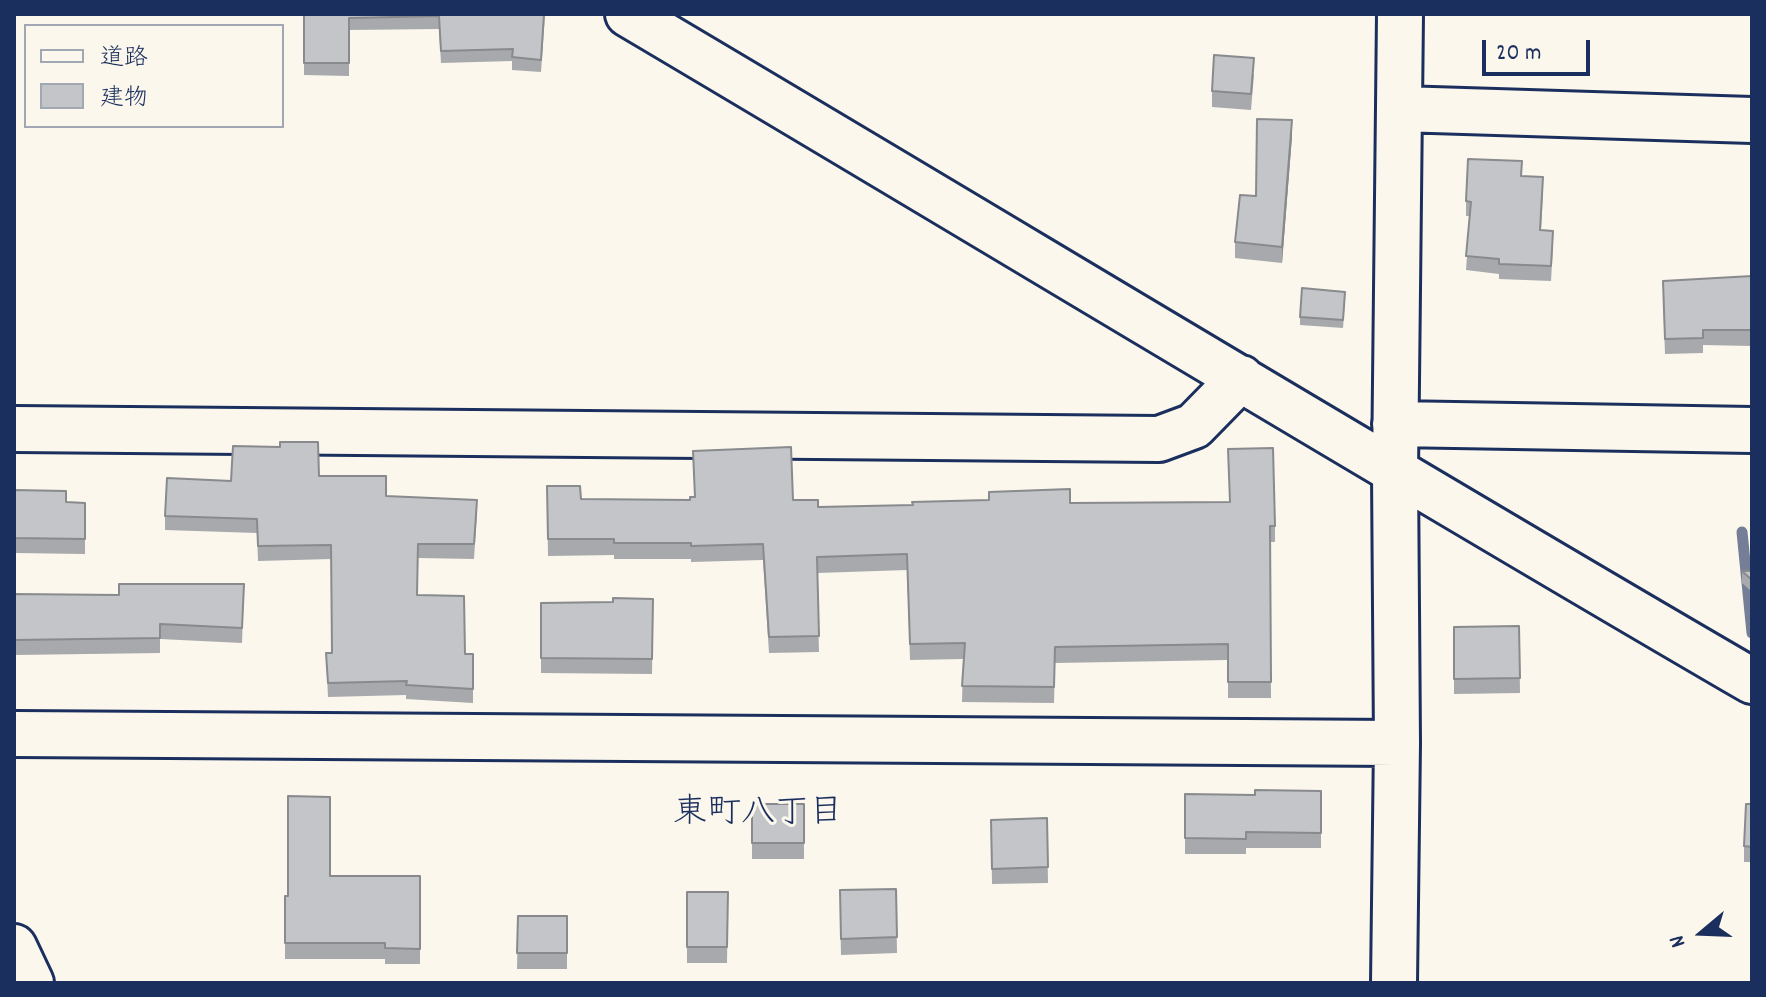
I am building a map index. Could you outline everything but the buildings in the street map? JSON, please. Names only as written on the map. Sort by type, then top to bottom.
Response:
[{"type":"street","points":[[628,14],[1241,378],[1395,473],[1752,681]]},
{"type":"street","points":[[1394,983],[1397,743],[1395,424],[1400,14]]},
{"type":"street","points":[[1400,109],[1752,120]]},
{"type":"street","points":[[14,429],[1159,439],[1194,426],[1241,378]]},
{"type":"street","points":[[1395,424],[1752,430]]},
{"type":"street","points":[[14,734],[1397,743]]},
{"type":"street","points":[[14,947],[31,983]]},
{"type":"waterway","points":[[1742,532],[1752,633]]},
{"type":"district","name":"東町八丁目","points":[[758,816]]}]
